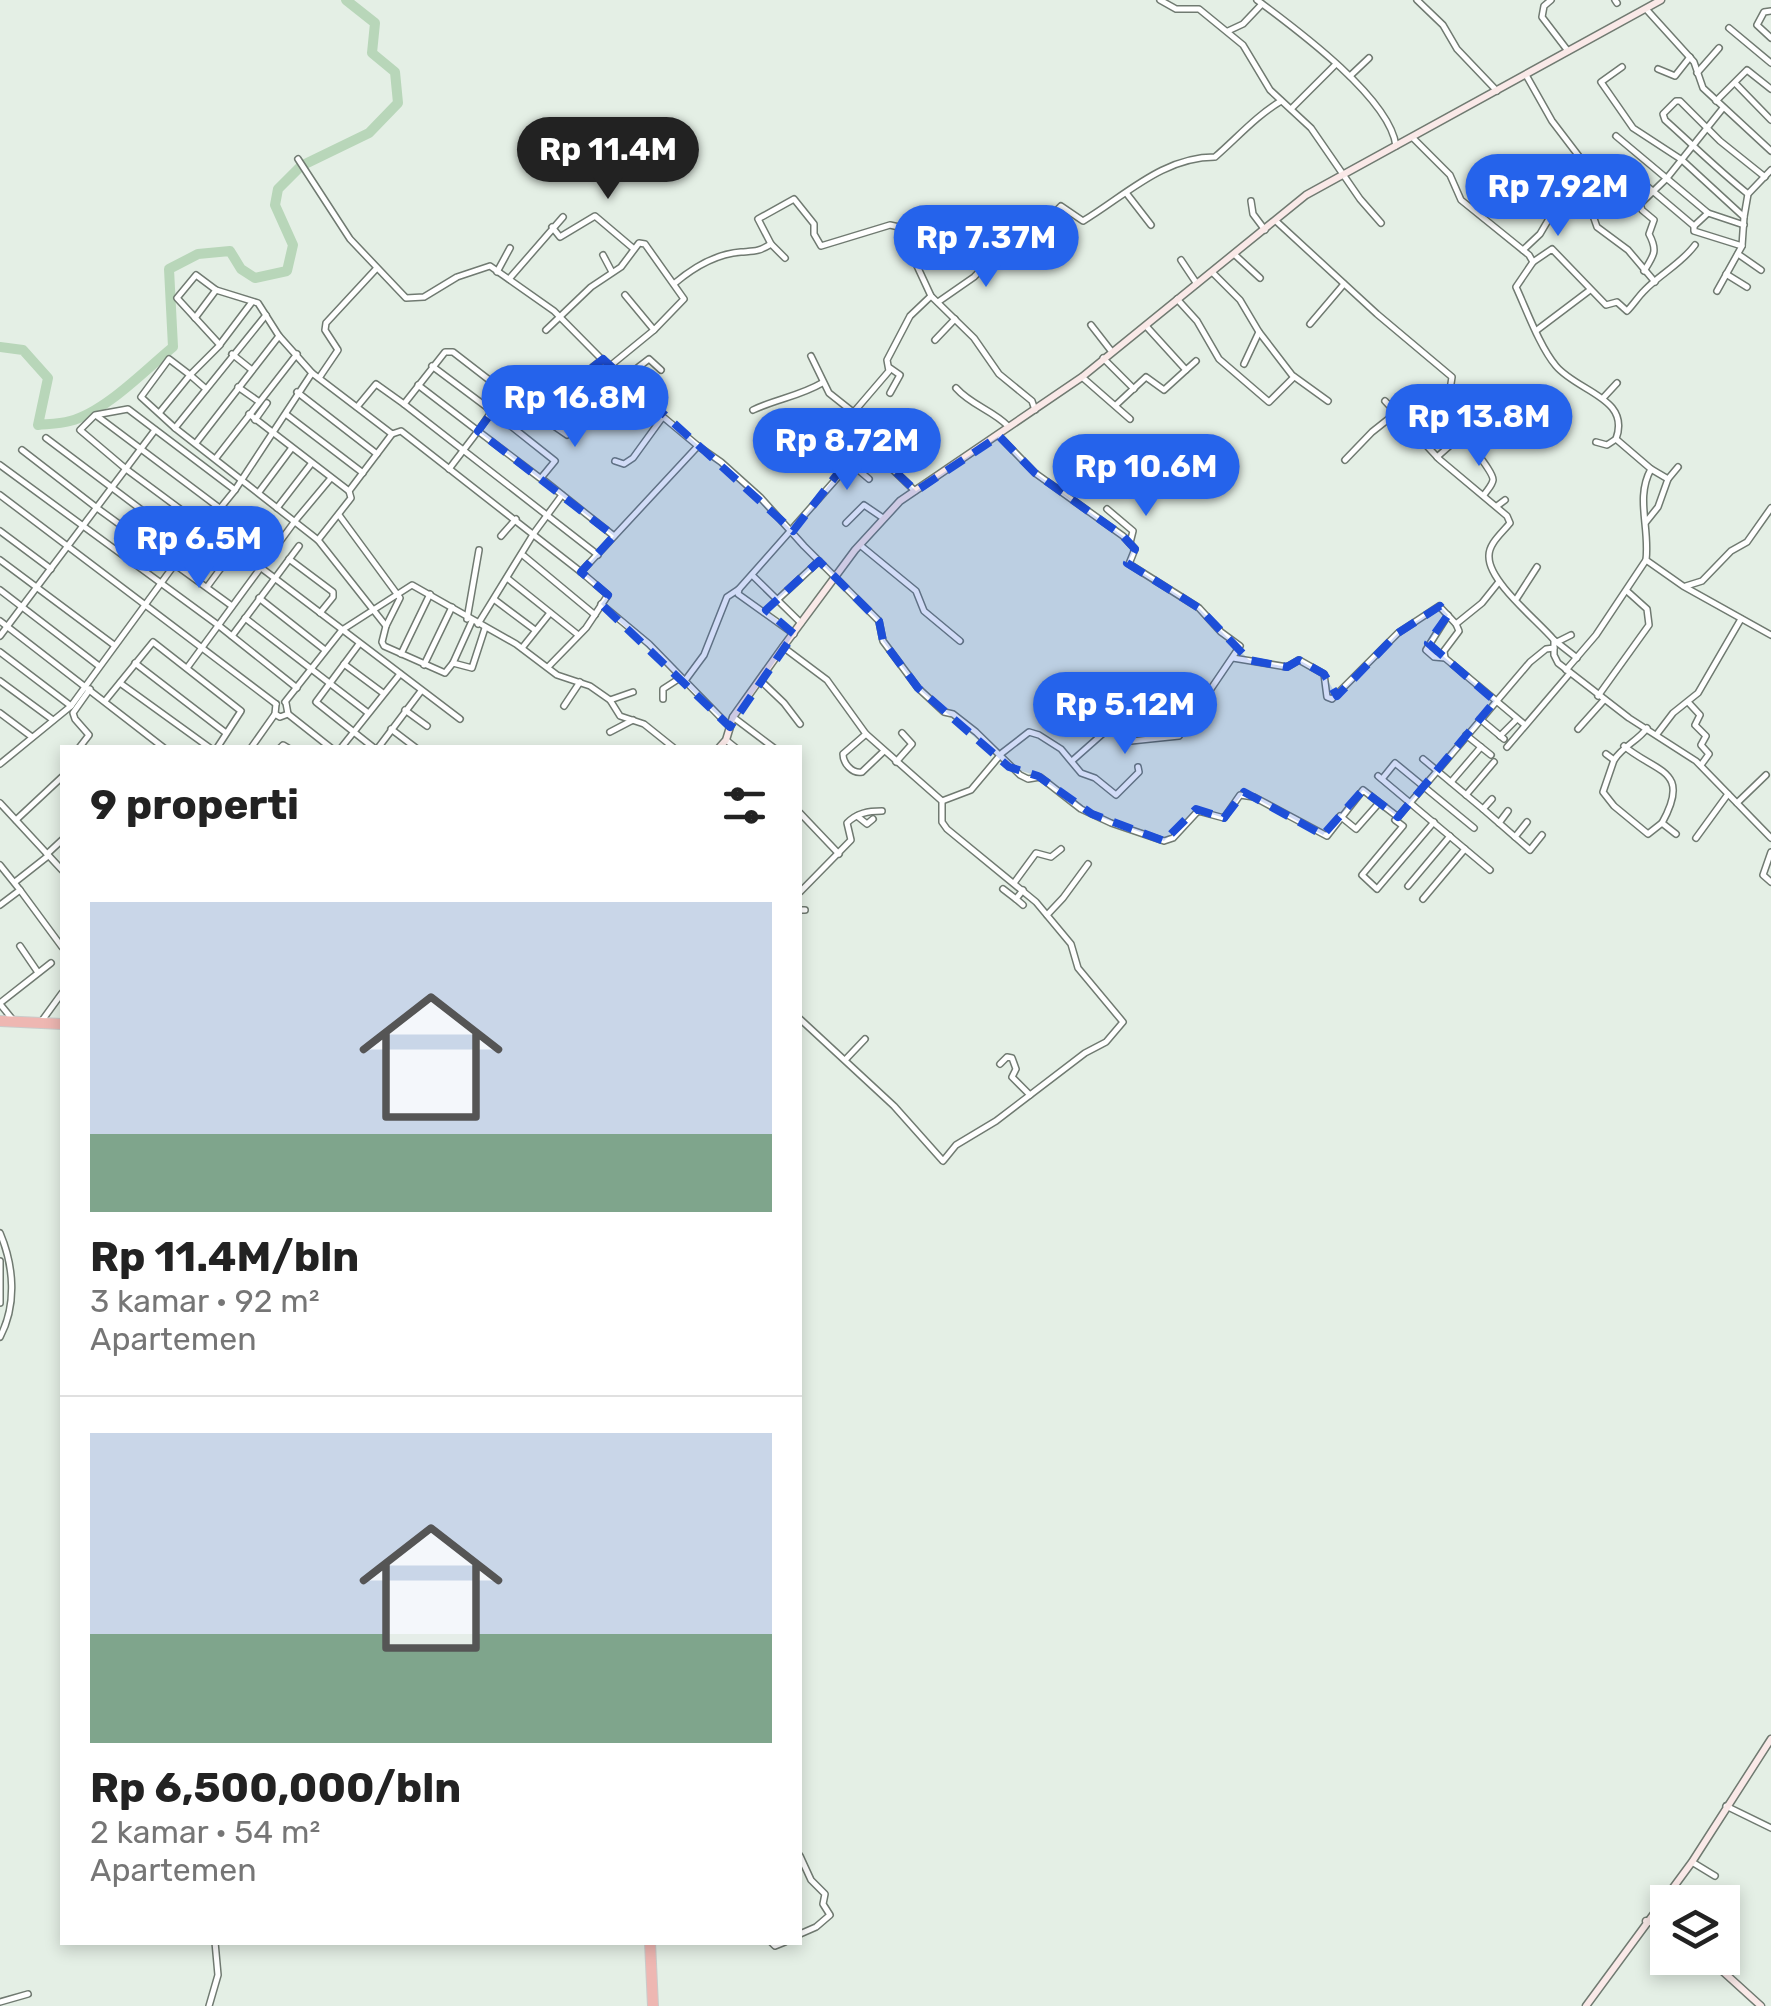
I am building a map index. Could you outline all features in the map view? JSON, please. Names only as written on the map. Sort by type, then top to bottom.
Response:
[{"type":"highway","points":[[0,1021],[60,1024]]},
{"type":"highway","points":[[650,1945],[653,2006]]},
{"type":"street","points":[[1160,0],[1176,10],[1199,9],[1243,45],[1270,90],[1323,144],[1380,223]]},
{"type":"street","points":[[1417,0],[1442,25],[1457,50],[1498,90]]},
{"type":"street","points":[[1552,0],[1544,6],[1542,17],[1568,50]]},
{"type":"street","points":[[722,745],[733,718],[835,577],[882,518],[915,491],[1082,376],[1306,195],[1661,0]]},
{"type":"street","points":[[1228,31],[1243,24],[1260,2],[1350,76],[1394,130],[1396,146]]},
{"type":"street","points":[[1646,9],[1690,57],[1703,88],[1771,151]]},
{"type":"street","points":[[1771,11],[1764,12],[1758,25],[1771,38]]},
{"type":"street","points":[[1729,28],[1771,63]]},
{"type":"street","points":[[1698,73],[1719,48]]},
{"type":"street","points":[[1658,69],[1674,76],[1690,57]]},
{"type":"street","points":[[1350,76],[1368,58]]},
{"type":"street","points":[[1290,109],[1307,97],[1336,64]]},
{"type":"street","points":[[1622,67],[1601,81],[1633,128],[1682,160],[1744,217]]},
{"type":"street","points":[[1716,101],[1747,70],[1771,89]]},
{"type":"street","points":[[1526,75],[1552,120],[1596,180]]},
{"type":"street","points":[[1736,84],[1771,120]]},
{"type":"street","points":[[1748,194],[1707,162],[1693,144],[1664,120],[1663,114],[1678,100],[1765,177]]},
{"type":"street","points":[[938,302],[974,277],[1000,250],[1014,254],[1061,206],[1083,221],[1154,172],[1195,157],[1215,157],[1262,112],[1281,101]]},
{"type":"street","points":[[1640,204],[1667,178],[1724,108]]},
{"type":"street","points":[[1616,136],[1708,212],[1744,225]]},
{"type":"street","points":[[1412,137],[1444,167],[1461,200],[1533,262]]},
{"type":"street","points":[[298,158],[344,230],[406,298],[416,300],[476,269],[490,266],[560,316],[662,418],[721,462],[791,529],[879,621],[883,641],[918,688],[944,712],[976,732],[1020,776],[1040,777],[1092,814],[1168,842],[1198,810],[1224,818],[1240,795],[1254,797],[1328,836],[1362,791],[1398,818]]},
{"type":"street","points":[[1616,160],[1694,226],[1694,231],[1740,250],[1761,270]]},
{"type":"street","points":[[1717,291],[1740,250],[1748,194],[1771,170]]},
{"type":"street","points":[[1523,250],[1540,234],[1560,200],[1552,188],[1560,177],[1568,178],[1585,194],[1598,227],[1628,250],[1655,282]]},
{"type":"street","points":[[1585,194],[1596,180],[1606,178],[1640,204],[1654,222],[1649,234],[1656,246],[1644,271]]},
{"type":"street","points":[[1127,194],[1150,225]]},
{"type":"street","points":[[785,258],[771,244],[758,220],[794,199],[814,224],[814,234],[821,246],[896,225],[931,296],[979,344],[999,374],[1032,401],[1035,410]]},
{"type":"street","points":[[1252,201],[1253,214],[1265,230]]},
{"type":"street","points":[[1694,226],[1708,212]]},
{"type":"street","points":[[509,279],[563,216]]},
{"type":"street","points":[[552,228],[560,237],[595,216],[634,249]]},
{"type":"street","points":[[1276,221],[1452,377],[1450,390],[1465,415],[1463,434],[1437,457]]},
{"type":"street","points":[[546,330],[626,262],[639,242],[645,244],[684,299],[610,366]]},
{"type":"street","points":[[674,283],[712,259],[742,252],[754,254],[771,244]]},
{"type":"street","points":[[1596,442],[1604,446],[1616,438],[1618,418],[1604,397],[1585,391],[1553,363],[1516,285],[1533,262],[1552,249],[1607,306],[1617,302],[1627,311],[1673,266],[1683,262],[1695,245]]},
{"type":"street","points":[[497,272],[510,248]]},
{"type":"street","points":[[1234,254],[1260,278]]},
{"type":"street","points":[[603,255],[612,272]]},
{"type":"street","points":[[1181,260],[1197,284]]},
{"type":"street","points":[[319,378],[338,350],[325,330],[326,323],[376,269]]},
{"type":"street","points":[[1212,272],[1240,300],[1258,332],[1294,377],[1328,401]]},
{"type":"street","points":[[1726,274],[1747,288]]},
{"type":"street","points":[[220,344],[177,298],[192,277],[199,276],[216,290],[258,303],[312,373],[392,434]]},
{"type":"street","points":[[1310,324],[1344,283]]},
{"type":"street","points":[[195,318],[216,290]]},
{"type":"street","points":[[1538,330],[1590,290]]},
{"type":"street","points":[[626,295],[654,330]]},
{"type":"street","points":[[890,393],[900,375],[890,368],[888,358],[910,316],[931,296]]},
{"type":"street","points":[[1177,299],[1198,320],[1219,358],[1269,402],[1294,377]]},
{"type":"street","points":[[160,412],[252,302]]},
{"type":"street","points":[[175,428],[266,314]]},
{"type":"street","points":[[934,340],[954,319]]},
{"type":"street","points":[[1090,325],[1112,352]]},
{"type":"street","points":[[1146,326],[1186,370]]},
{"type":"street","points":[[1244,364],[1258,332]]},
{"type":"street","points":[[196,444],[280,336]]},
{"type":"street","points":[[404,404],[445,352],[453,352],[566,435],[597,404],[602,408],[616,391],[610,383],[649,359],[661,370]]},
{"type":"street","points":[[232,354],[252,370]]},
{"type":"street","points":[[252,417],[258,401],[298,354]]},
{"type":"street","points":[[663,698],[663,689],[682,680],[704,654],[726,597],[752,575],[863,441],[868,424],[828,393],[811,356]]},
{"type":"street","points":[[1103,358],[1134,390]]},
{"type":"street","points":[[206,389],[171,359],[142,394],[175,428],[318,540],[386,626]]},
{"type":"street","points":[[538,417],[539,410],[603,359]]},
{"type":"street","points":[[1116,405],[1148,377],[1164,390],[1196,361]]},
{"type":"street","points":[[432,366],[555,461],[541,478]]},
{"type":"street","points":[[853,413],[890,368]]},
{"type":"street","points":[[82,745],[90,735],[73,713],[99,666],[235,490],[312,373]]},
{"type":"street","points":[[1082,376],[1130,418]]},
{"type":"street","points":[[752,410],[806,393],[822,383]]},
{"type":"street","points":[[357,407],[376,384],[598,554]]},
{"type":"street","points":[[1604,397],[1617,384]]},
{"type":"street","points":[[418,385],[614,536]]},
{"type":"street","points":[[238,387],[258,401]]},
{"type":"street","points":[[956,388],[1010,428]]},
{"type":"street","points":[[297,392],[377,454]]},
{"type":"street","points":[[449,469],[506,393]]},
{"type":"street","points":[[1386,401],[1437,457],[1497,506],[1510,523],[1488,553],[1498,583],[1517,598],[1555,644],[1577,658]]},
{"type":"street","points":[[216,459],[266,404]]},
{"type":"street","points":[[1421,440],[1459,406]]},
{"type":"street","points":[[234,550],[80,433],[96,414],[128,408],[235,490]]},
{"type":"street","points":[[1345,460],[1396,413]]},
{"type":"street","points":[[96,414],[274,548]]},
{"type":"street","points":[[287,414],[363,473]]},
{"type":"street","points":[[252,417],[349,491],[351,498],[340,518],[318,540]]},
{"type":"street","points":[[616,462],[624,464],[634,458],[662,418]]},
{"type":"street","points":[[0,636],[155,430]]},
{"type":"street","points":[[349,491],[392,434],[401,432],[582,572],[608,595],[548,667]]},
{"type":"street","points":[[1463,434],[1492,473],[1493,480],[1484,495]]},
{"type":"street","points":[[999,436],[1033,471],[1130,543],[1135,550],[1128,563],[1208,616],[1240,646],[1179,736],[1131,741],[1108,729],[1073,760]]},
{"type":"street","points":[[46,438],[220,569]]},
{"type":"street","points":[[1616,438],[1668,479]]},
{"type":"street","points":[[863,441],[915,491]]},
{"type":"street","points":[[582,572],[698,446]]},
{"type":"street","points":[[258,492],[292,449]]},
{"type":"street","points":[[22,450],[232,606]]},
{"type":"street","points":[[849,462],[869,479]]},
{"type":"street","points":[[0,464],[218,625],[296,688]]},
{"type":"street","points":[[277,508],[312,464]]},
{"type":"street","points":[[1646,522],[1678,468]]},
{"type":"street","points":[[1507,748],[1568,672],[1646,560],[1642,493],[1651,469]]},
{"type":"street","points":[[187,668],[295,520],[331,478]]},
{"type":"street","points":[[0,495],[276,704]]},
{"type":"street","points":[[340,518],[400,599],[382,642],[424,665],[447,672],[562,495]]},
{"type":"street","points":[[1497,506],[1505,500]]},
{"type":"street","points":[[846,523],[864,504],[882,518]]},
{"type":"street","points":[[1683,586],[1702,581],[1747,542],[1771,508]]},
{"type":"street","points":[[1107,509],[1133,530],[1130,543]]},
{"type":"street","points":[[501,536],[516,518]]},
{"type":"street","points":[[207,587],[249,530]]},
{"type":"street","points":[[0,531],[51,569]]},
{"type":"street","points":[[860,545],[916,591],[924,611],[960,641]]},
{"type":"street","points":[[232,636],[299,546]]},
{"type":"street","points":[[453,663],[474,667],[479,550]]},
{"type":"street","points":[[523,556],[595,614]]},
{"type":"street","points":[[290,559],[332,592],[333,597],[320,614]]},
{"type":"street","points":[[0,560],[114,645]]},
{"type":"street","points":[[1646,560],[1771,636]]},
{"type":"street","points":[[776,601],[819,561]]},
{"type":"street","points":[[260,567],[460,718]]},
{"type":"street","points":[[1517,598],[1538,567]]},
{"type":"street","points":[[752,575],[802,623]]},
{"type":"street","points":[[508,578],[577,634]]},
{"type":"street","points":[[1456,624],[1482,603],[1498,583]]},
{"type":"street","points":[[276,704],[285,702],[342,630],[412,585],[522,648],[557,675],[580,682],[610,700],[620,716],[633,720],[668,745]]},
{"type":"street","points":[[739,589],[738,594],[746,601],[794,634]]},
{"type":"street","points":[[0,590],[99,666]]},
{"type":"street","points":[[1578,729],[1649,625],[1648,609],[1627,591]]},
{"type":"street","points":[[401,654],[430,594]]},
{"type":"street","points":[[259,598],[326,650]]},
{"type":"street","points":[[495,600],[535,630]]},
{"type":"street","points":[[602,604],[730,726]]},
{"type":"street","points":[[1232,658],[1287,667],[1299,660],[1324,674],[1324,690],[1332,698],[1398,633],[1438,606],[1458,630],[1444,651],[1445,658]]},
{"type":"street","points":[[424,665],[452,607]]},
{"type":"street","points":[[522,648],[550,613]]},
{"type":"street","points":[[1448,614],[1426,648],[1434,657],[1445,658],[1525,725]]},
{"type":"street","points":[[244,618],[367,712]]},
{"type":"street","points":[[1656,734],[1698,693],[1742,619]]},
{"type":"street","points":[[0,621],[160,745]]},
{"type":"street","points":[[1434,822],[1377,889],[1362,875],[1402,826],[1396,820],[1466,734],[1530,662],[1571,634]]},
{"type":"street","points":[[105,701],[152,641],[240,711],[219,745]]},
{"type":"street","points":[[360,644],[316,702],[372,745]]},
{"type":"street","points":[[1555,644],[1555,659],[1568,672],[1701,765],[1771,838]]},
{"type":"street","points":[[784,647],[827,680],[866,734],[942,802],[942,822],[947,829],[1014,882],[1047,914],[1071,944],[1078,968],[1122,1022],[1111,1038],[956,1145],[943,1160],[846,1060],[802,1021]]},
{"type":"street","points":[[0,652],[71,706]]},
{"type":"street","points":[[135,663],[226,733]]},
{"type":"street","points":[[344,664],[383,694]]},
{"type":"street","points":[[344,745],[400,674]]},
{"type":"street","points":[[760,680],[800,724]]},
{"type":"street","points":[[0,681],[53,720]]},
{"type":"street","points":[[564,706],[580,682]]},
{"type":"street","points":[[120,683],[216,745]]},
{"type":"street","points":[[0,764],[71,706],[87,687]]},
{"type":"street","points":[[378,745],[420,691]]},
{"type":"street","points":[[610,700],[633,692]]},
{"type":"street","points":[[285,702],[290,709],[288,714]]},
{"type":"street","points":[[1688,702],[1700,715],[1696,725],[1706,736],[1701,746],[1710,754],[1701,765]]},
{"type":"street","points":[[254,745],[275,714],[276,704]]},
{"type":"street","points":[[405,710],[427,726]]},
{"type":"street","points":[[0,713],[32,737]]},
{"type":"street","points":[[275,714],[288,714]]},
{"type":"street","points":[[288,714],[328,745]]},
{"type":"street","points":[[733,718],[770,745]]},
{"type":"street","points":[[1480,719],[1502,737],[1516,720]]},
{"type":"street","points":[[610,732],[633,720]]},
{"type":"street","points":[[1624,746],[1643,762],[1659,765],[1672,781],[1672,804],[1662,822],[1648,834],[1603,792],[1614,760],[1624,746],[1641,737],[1647,728]]},
{"type":"street","points":[[391,730],[412,745]]},
{"type":"street","points":[[896,762],[912,744],[902,732]]},
{"type":"street","points":[[942,802],[971,790],[999,756],[1024,735],[1034,732],[1073,760],[1081,772],[1116,795],[1139,772],[1138,767]]},
{"type":"street","points":[[866,734],[843,754],[844,762],[862,772],[884,751]]},
{"type":"street","points":[[1466,734],[1492,759],[1466,795]]},
{"type":"street","points":[[726,740],[732,745]]},
{"type":"street","points":[[1451,782],[1481,747]]},
{"type":"street","points":[[1606,754],[1614,760]]},
{"type":"street","points":[[1423,759],[1530,850],[1542,835]]},
{"type":"street","points":[[1474,828],[1396,763],[1380,777],[1490,870]]},
{"type":"street","points":[[1736,803],[1766,775]]},
{"type":"street","points":[[16,820],[60,779]]},
{"type":"street","points":[[1696,838],[1728,794]]},
{"type":"street","points":[[1483,809],[1492,799]]},
{"type":"street","points":[[0,802],[60,868]]},
{"type":"street","points":[[1340,816],[1356,829],[1379,803]]},
{"type":"street","points":[[802,890],[851,840],[847,824],[856,815],[882,811]]},
{"type":"street","points":[[1498,822],[1508,811]]},
{"type":"street","points":[[802,815],[839,854]]},
{"type":"street","points":[[856,815],[868,824],[873,818]]},
{"type":"street","points":[[1514,836],[1527,822]]},
{"type":"street","points":[[1662,822],[1676,834]]},
{"type":"street","points":[[1408,886],[1450,836]]},
{"type":"street","points":[[16,882],[60,842]]},
{"type":"street","points":[[1014,882],[1036,853],[1051,857],[1062,848]]},
{"type":"street","points":[[1423,899],[1465,849]]},
{"type":"street","points":[[1771,852],[1763,875],[1771,882]]},
{"type":"street","points":[[0,864],[60,945]]},
{"type":"street","points":[[1047,914],[1064,898],[1088,864]]},
{"type":"street","points":[[1003,889],[1024,906]]},
{"type":"street","points":[[0,905],[20,890]]},
{"type":"street","points":[[1016,899],[1023,890]]},
{"type":"street","points":[[20,946],[37,971]]},
{"type":"street","points":[[13,1020],[0,1003],[51,963]]},
{"type":"street","points":[[41,1022],[60,996]]},
{"type":"street","points":[[846,1060],[865,1039]]},
{"type":"street","points":[[1000,1064],[1007,1057],[1012,1058],[1016,1070],[1012,1077],[1030,1095]]},
{"type":"street","points":[[0,1233],[7,1249],[13,1292],[0,1337]]},
{"type":"street","points":[[0,1261],[0,1303]]},
{"type":"street","points":[[1586,2006],[1692,1862],[1771,1739]]},
{"type":"street","points":[[1726,1806],[1771,1828]]},
{"type":"street","points":[[802,1860],[811,1880],[825,1894],[822,1904],[830,1915],[802,1933]]},
{"type":"street","points":[[1692,1862],[1715,1876]]},
{"type":"street","points":[[1646,1922],[1650,1923]]},
{"type":"street","points":[[209,2006],[218,1976],[215,1945]]},
{"type":"street","points":[[1727,1975],[1761,2006]]},
{"type":"street","points":[[0,2002],[28,1994]]},
{"type":"highlighted area","points":[[603,359],[793,531],[863,441],[916,491],[999,436],[1035,473],[1123,536],[1135,549],[1127,563],[1199,608],[1249,660],[1287,667],[1299,660],[1324,674],[1337,696],[1398,633],[1440,606],[1448,615],[1428,643],[1495,701],[1398,817],[1363,790],[1323,835],[1244,792],[1224,818],[1196,809],[1164,841],[1092,814],[1038,776],[1009,767],[918,688],[883,641],[879,621],[819,561],[766,610],[794,634],[730,727],[601,604],[608,595],[581,572],[614,536],[478,431],[506,393],[535,414]]},
{"type":"waterway","points":[[0,347],[23,350],[48,378],[38,425],[70,421],[111,400],[173,347],[169,269],[198,254],[230,251],[241,269],[255,278],[287,271],[293,245],[275,205],[278,189],[301,166],[369,133],[398,103],[395,72],[372,53],[375,23],[346,0]]}]
